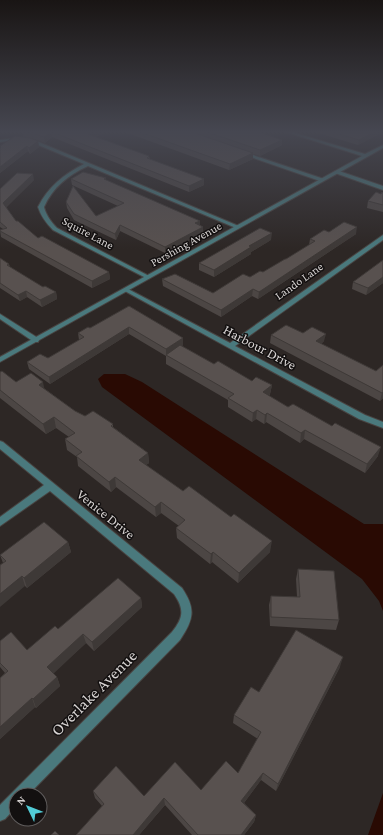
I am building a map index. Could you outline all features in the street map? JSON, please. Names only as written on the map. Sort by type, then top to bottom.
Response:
[{"type":"street","name":"Squire Lane","points":[[75,171],[66,176],[49,192],[41,207],[48,222],[56,229],[148,277]]},
{"type":"street","points":[[105,171],[238,227]]},
{"type":"street","points":[[296,171],[322,180]]},
{"type":"street","points":[[336,172],[383,188]]},
{"type":"street","name":"Pershing Avenue","points":[[0,360],[336,172]]},
{"type":"street","name":"Lando Lane","points":[[230,346],[383,237]]},
{"type":"street","name":"Harbour Drive","points":[[126,290],[362,417],[383,425]]},
{"type":"street","points":[[0,316],[36,340]]},
{"type":"street","name":"Venice Drive","points":[[0,444],[178,591],[186,601],[187,611]]},
{"type":"street","points":[[0,522],[50,486]]},
{"type":"street","name":"Overlake Avenue","points":[[27,787],[176,636],[184,625],[187,611]]},
{"type":"street","points":[[0,814],[8,806]]},
{"type":"shaded area","points":[[104,374],[125,374],[142,382],[364,524],[383,524],[383,611],[379,601],[362,579],[102,387],[98,379]]},
{"type":"shaded area","points":[[383,793],[383,835],[368,835]]},
{"type":"building","points":[[151,171],[182,171],[204,179],[189,186]]},
{"type":"building","points":[[83,172],[106,178],[104,179],[200,221],[195,223],[203,227],[165,247],[120,225],[115,234],[74,214],[66,202],[73,186],[96,216],[124,203],[71,179]]},
{"type":"building","points":[[17,173],[33,174],[3,203],[16,221],[18,221],[38,238],[42,236],[109,272],[92,281],[0,231],[7,228],[0,222],[0,189]]},
{"type":"building","points":[[376,192],[381,194],[382,192],[383,193],[383,205],[368,201]]},
{"type":"building","points":[[344,222],[357,227],[259,292],[253,289],[221,310],[162,279],[175,274],[213,293],[243,274],[250,277],[260,271],[263,272],[315,241],[310,239],[324,230],[329,232]]},
{"type":"building","points":[[260,228],[272,233],[249,246],[251,247],[214,270],[199,263]]},
{"type":"building","points":[[0,258],[9,264],[7,265],[43,287],[45,286],[56,292],[40,300],[26,291],[18,295],[0,283]]},
{"type":"building","points":[[383,260],[383,277],[368,288],[353,282]]},
{"type":"building","points":[[129,306],[183,338],[166,349],[129,327],[49,377],[27,362],[40,354],[48,358],[84,337],[78,333]]},
{"type":"building","points":[[286,325],[303,333],[312,327],[326,334],[316,341],[376,371],[383,365],[383,392],[382,393],[271,335]]},
{"type":"building","points":[[180,345],[214,364],[218,361],[252,381],[256,377],[272,385],[263,392],[288,407],[293,404],[332,426],[335,423],[381,447],[367,464],[305,430],[301,433],[267,413],[265,415],[257,410],[253,413],[228,398],[234,394],[166,355]]},
{"type":"building","points":[[2,371],[16,382],[31,373],[43,382],[39,385],[75,411],[85,416],[93,411],[113,424],[111,426],[148,453],[139,460],[183,491],[189,486],[231,517],[234,514],[272,541],[239,573],[213,552],[211,554],[176,528],[185,520],[161,502],[155,507],[115,477],[109,482],[76,456],[82,452],[65,439],[75,433],[54,417],[43,424],[0,390],[0,372]]},
{"type":"building","points":[[44,522],[68,542],[24,578],[22,576],[0,594],[0,565],[6,561],[0,555]]},
{"type":"building","points":[[298,569],[334,571],[339,620],[271,617],[271,596],[300,597]]},
{"type":"building","points":[[118,578],[141,598],[92,642],[83,634],[47,667],[57,677],[0,727],[0,678],[8,671],[0,663],[0,641],[11,632],[27,650],[55,626],[58,629]]},
{"type":"building","points":[[296,630],[343,657],[278,784],[263,773],[241,801],[256,815],[241,835],[198,835],[164,798],[133,835],[76,835],[104,804],[93,791],[116,766],[144,796],[175,762],[201,790],[226,761],[238,773],[261,732],[234,715],[251,687],[259,692]]},
{"type":"building","points":[[55,831],[59,835],[51,835]]}]
